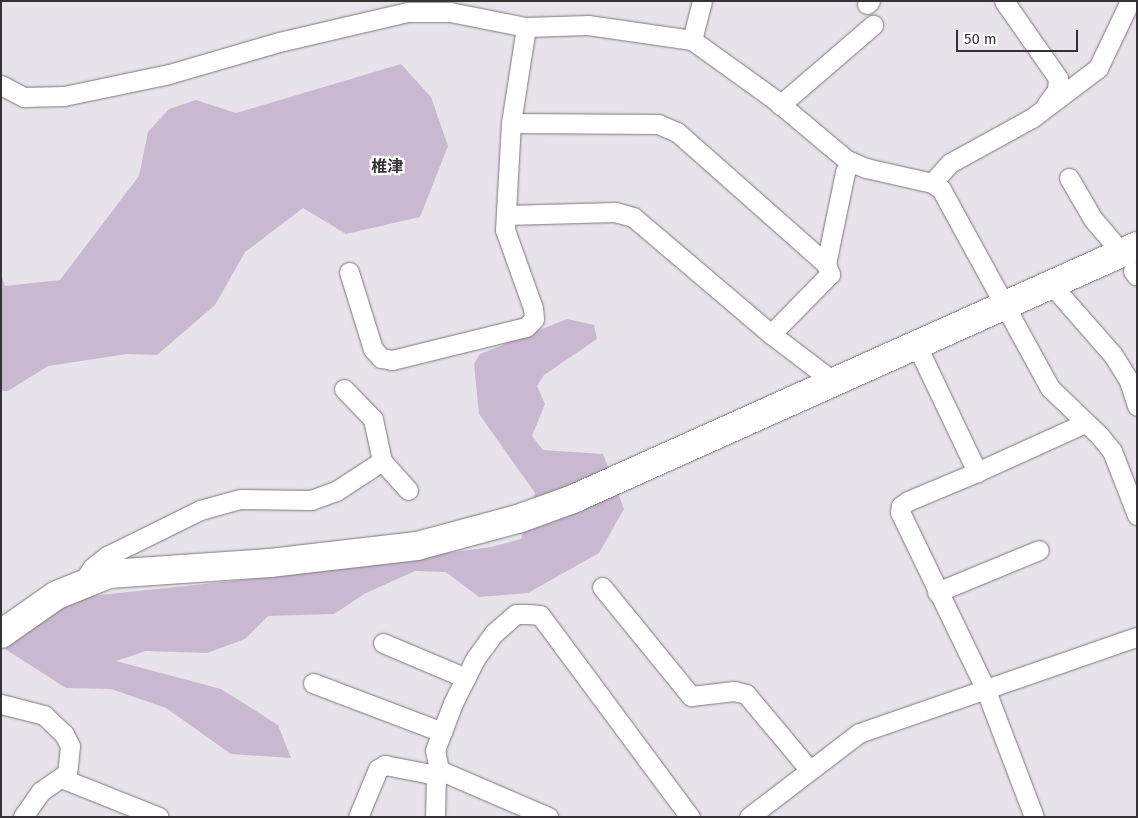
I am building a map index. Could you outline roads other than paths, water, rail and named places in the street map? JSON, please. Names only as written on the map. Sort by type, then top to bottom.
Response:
[{"type":"street","points":[[1004,1],[1058,78],[1057,90],[1045,107]]},
{"type":"street","points":[[932,183],[950,163],[967,151],[1032,118],[1098,68],[1130,1]]},
{"type":"street","points":[[692,40],[699,2]]},
{"type":"street","points":[[1,85],[24,97],[64,96],[398,8],[450,12],[526,27],[588,25],[692,40],[780,105],[851,162],[932,183],[942,190],[1007,305],[1050,388],[1112,451],[1137,516]]},
{"type":"street","points":[[780,105],[873,25]]},
{"type":"street","points":[[349,272],[373,349],[381,358],[392,360],[526,327],[534,319],[533,308],[505,230],[511,123],[526,27]]},
{"type":"street","points":[[511,123],[658,124],[678,132],[826,264],[830,274],[771,334]]},
{"type":"street","points":[[826,264],[846,172],[851,162]]},
{"type":"street","points":[[1,634],[57,594],[108,574],[270,564],[417,546],[518,519],[573,500],[917,346],[1050,284],[1132,261],[1093,219],[1069,178]]},
{"type":"street","points":[[506,214],[615,212],[633,217],[771,334],[834,382]]},
{"type":"street","points":[[1050,284],[1112,356],[1129,381],[1137,406]]},
{"type":"street","points":[[917,346],[977,472]]},
{"type":"street","points":[[344,389],[373,419],[382,461],[408,490]]},
{"type":"street","points":[[1034,817],[985,688],[900,512],[901,506],[1086,423]]},
{"type":"street","points":[[82,583],[92,568],[107,556],[200,510],[240,499],[311,500],[336,491],[382,461]]},
{"type":"street","points":[[937,592],[1040,550]]},
{"type":"street","points":[[602,587],[691,696],[734,691],[746,694],[809,769]]},
{"type":"street","points":[[435,817],[437,772],[435,750],[442,732],[466,678],[494,633],[516,614],[540,615],[690,817]]},
{"type":"street","points":[[749,817],[809,769],[859,733],[1137,637]]},
{"type":"street","points":[[383,643],[466,678]]},
{"type":"street","points":[[313,683],[442,732]]},
{"type":"street","points":[[1,704],[44,715],[64,734],[70,746],[70,761],[61,778],[41,791],[23,817]]},
{"type":"street","points":[[358,817],[378,770],[385,765],[437,772],[529,812],[548,817]]},
{"type":"street","points":[[61,778],[159,817]]},
{"type":"district","name":"椎津","points":[[387,167]]}]
